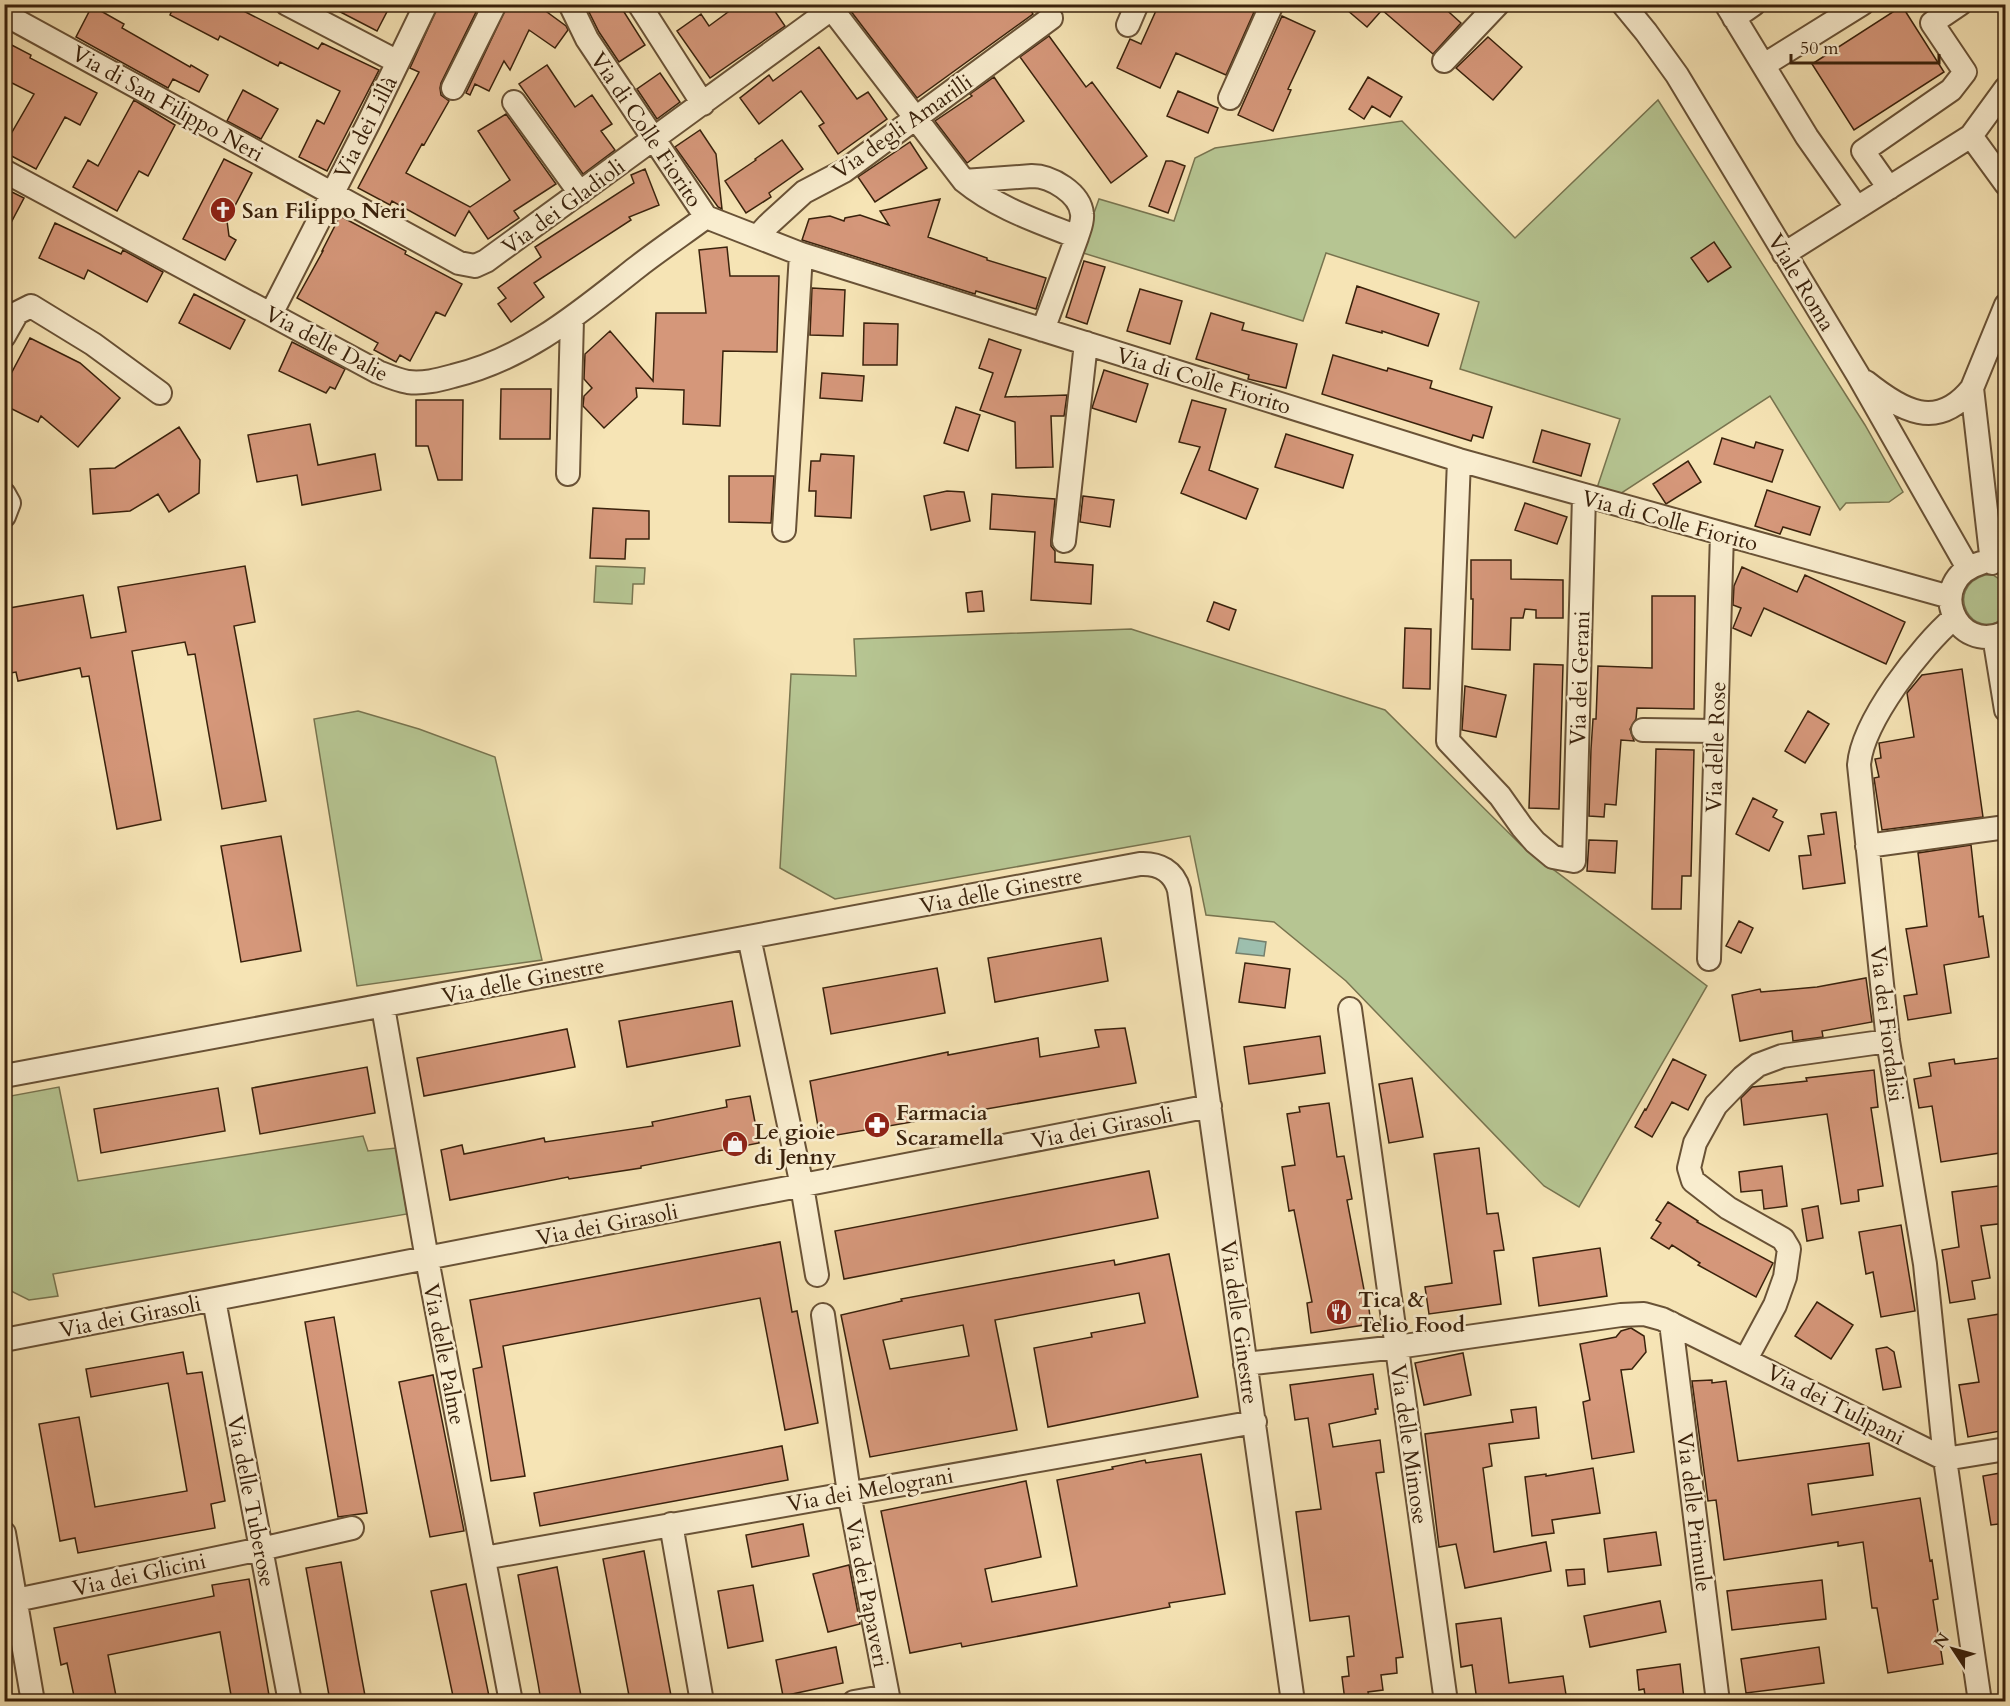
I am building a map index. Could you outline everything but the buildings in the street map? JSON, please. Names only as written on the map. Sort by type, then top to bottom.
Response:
[{"type":"street","points":[[287,4],[398,62]]},
{"type":"street","name":"Via dei Lillà","points":[[271,314],[426,4]]},
{"type":"street","points":[[453,88],[495,4]]},
{"type":"street","name":"Via di Colle Fiorito","points":[[570,4],[587,39],[706,217],[801,254],[1086,344],[1459,460],[1722,534],[1952,607]]},
{"type":"street","points":[[639,4],[703,104]]},
{"type":"street","points":[[1230,98],[1272,4]]},
{"type":"street","points":[[1444,61],[1498,4]]},
{"type":"street","name":"Viale Roma","points":[[1623,4],[1677,75],[1858,375],[1968,567]]},
{"type":"street","points":[[1754,4],[1730,11],[1807,137],[1857,208]]},
{"type":"street","points":[[1764,65],[1862,4]]},
{"type":"street","points":[[1889,188],[1863,151],[1951,90],[1965,72],[1932,23],[1960,4]]},
{"type":"street","points":[[833,6],[915,119],[964,181],[999,206],[1077,237]]},
{"type":"street","name":"Via dei Gladioli","points":[[332,192],[459,263],[471,266],[486,261],[703,104],[833,6]]},
{"type":"street","name":"Via di San Filippo Neri","points":[[4,14],[332,192]]},
{"type":"street","name":"Via degli Amarilli","points":[[757,237],[804,192],[844,171],[1051,18]]},
{"type":"street","points":[[1784,254],[1971,136],[2006,88]]},
{"type":"street","points":[[514,102],[580,193]]},
{"type":"street","points":[[1971,136],[2006,184]]},
{"type":"street","name":"Via delle Dalie","points":[[4,171],[378,372],[415,383],[459,375],[499,362],[541,340],[706,217]]},
{"type":"street","points":[[964,181],[1043,177],[1055,181],[1075,199],[1080,207],[1082,220],[1077,237],[1043,330]]},
{"type":"street","points":[[784,530],[801,254]]},
{"type":"street","points":[[1858,375],[1893,402],[1921,413],[1950,408],[1972,388],[1997,352],[2006,305]]},
{"type":"street","points":[[4,336],[17,313],[31,306],[93,344],[160,393]]},
{"type":"street","points":[[568,474],[572,319]]},
{"type":"street","points":[[1064,541],[1086,344]]},
{"type":"street","points":[[1972,388],[1999,565],[1980,563],[1968,567],[1959,575],[1953,585],[1952,607],[1962,627],[1971,633],[1983,637],[2000,634],[2006,710]]},
{"type":"street","name":"Via dei Gerani","points":[[1459,460],[1448,741],[1500,796],[1535,842],[1553,857],[1574,861],[1584,496]]},
{"type":"street","points":[[4,494],[9,503],[4,516]]},
{"type":"street","name":"Via delle Rose","points":[[1708,959],[1722,534]]},
{"type":"street","name":"Via dei Fiordalisi","points":[[1952,607],[1932,638],[1912,662],[1876,718],[1864,742],[1859,765],[1888,1041],[1925,1264],[1945,1459],[1980,1701]]},
{"type":"street","points":[[1643,729],[1715,731]]},
{"type":"street","points":[[1867,846],[2006,827]]},
{"type":"street","name":"Via delle Ginestre","points":[[4,1076],[1140,864],[1159,866],[1174,877],[1179,890],[1293,1701]]},
{"type":"street","points":[[749,937],[802,1186],[817,1275]]},
{"type":"street","name":"Via delle Palme","points":[[383,1007],[427,1259],[511,1701]]},
{"type":"street","name":"Via delle Mimose","points":[[1350,1009],[1446,1701]]},
{"type":"street","points":[[1746,1359],[1775,1305],[1785,1277],[1789,1249],[1783,1239],[1728,1208],[1693,1181],[1689,1168],[1695,1143],[1716,1105],[1758,1065],[1782,1056],[1888,1041]]},
{"type":"street","name":"Via dei Girasoli","points":[[4,1340],[1209,1106]]},
{"type":"street","name":"Via delle Tuberose","points":[[214,1300],[290,1701]]},
{"type":"street","name":"Via dei Tulipani","points":[[1245,1364],[1397,1347],[1633,1314],[1654,1316],[1746,1359],[1945,1459]]},
{"type":"street","points":[[823,1315],[849,1492]]},
{"type":"street","name":"Via delle Primule","points":[[1671,1323],[1718,1701]]},
{"type":"street","name":"Via dei Melograni","points":[[484,1558],[1255,1422]]},
{"type":"street","points":[[1945,1459],[2006,1449]]},
{"type":"street","name":"Via dei Papaveri","points":[[849,1492],[888,1696],[854,1701]]},
{"type":"street","points":[[671,1524],[702,1701]]},
{"type":"street","name":"Via dei Glicini","points":[[16,1600],[352,1528]]},
{"type":"street","points":[[4,1533],[33,1701]]},
{"type":"green space","points":[[1658,100],[1865,425],[1903,492],[1889,502],[1846,503],[1840,510],[1770,396],[1620,494],[1597,488],[1620,419],[1460,369],[1479,302],[1326,253],[1303,321],[1080,252],[1099,199],[1174,221],[1195,158],[1215,148],[1402,121],[1515,238]]},
{"type":"green space","points":[[596,566],[645,568],[644,584],[633,584],[632,604],[594,602]]},
{"type":"green space","points":[[1985,575],[1993,575],[2005,583],[2005,617],[1993,623],[1982,624],[1973,619],[1964,601],[1965,591],[1972,582]]},
{"type":"green space","points":[[1131,629],[1385,710],[1521,845],[1707,986],[1579,1207],[1544,1186],[1346,981],[1274,922],[1206,915],[1190,836],[835,899],[780,868],[791,674],[856,676],[854,639]]},
{"type":"green space","points":[[358,711],[419,729],[495,757],[542,960],[357,986],[314,719]]},
{"type":"green space","points":[[59,1087],[78,1181],[363,1136],[368,1151],[396,1148],[407,1214],[53,1274],[58,1296],[29,1300],[5,1288],[5,1097]]},
{"type":"green space","points":[[5,1657],[12,1697],[5,1698]]},
{"type":"shaded area","points":[[1239,938],[1266,942],[1264,956],[1236,953]]},
{"type":"place","name":"San Filippo Neri","points":[[223,210]]},
{"type":"place","name":"Farmacia Scaramella","points":[[877,1125]]},
{"type":"place","name":"Le gioie di Jenny","points":[[735,1144]]},
{"type":"place","name":"Tica & Telio Food","points":[[1339,1312]]}]
